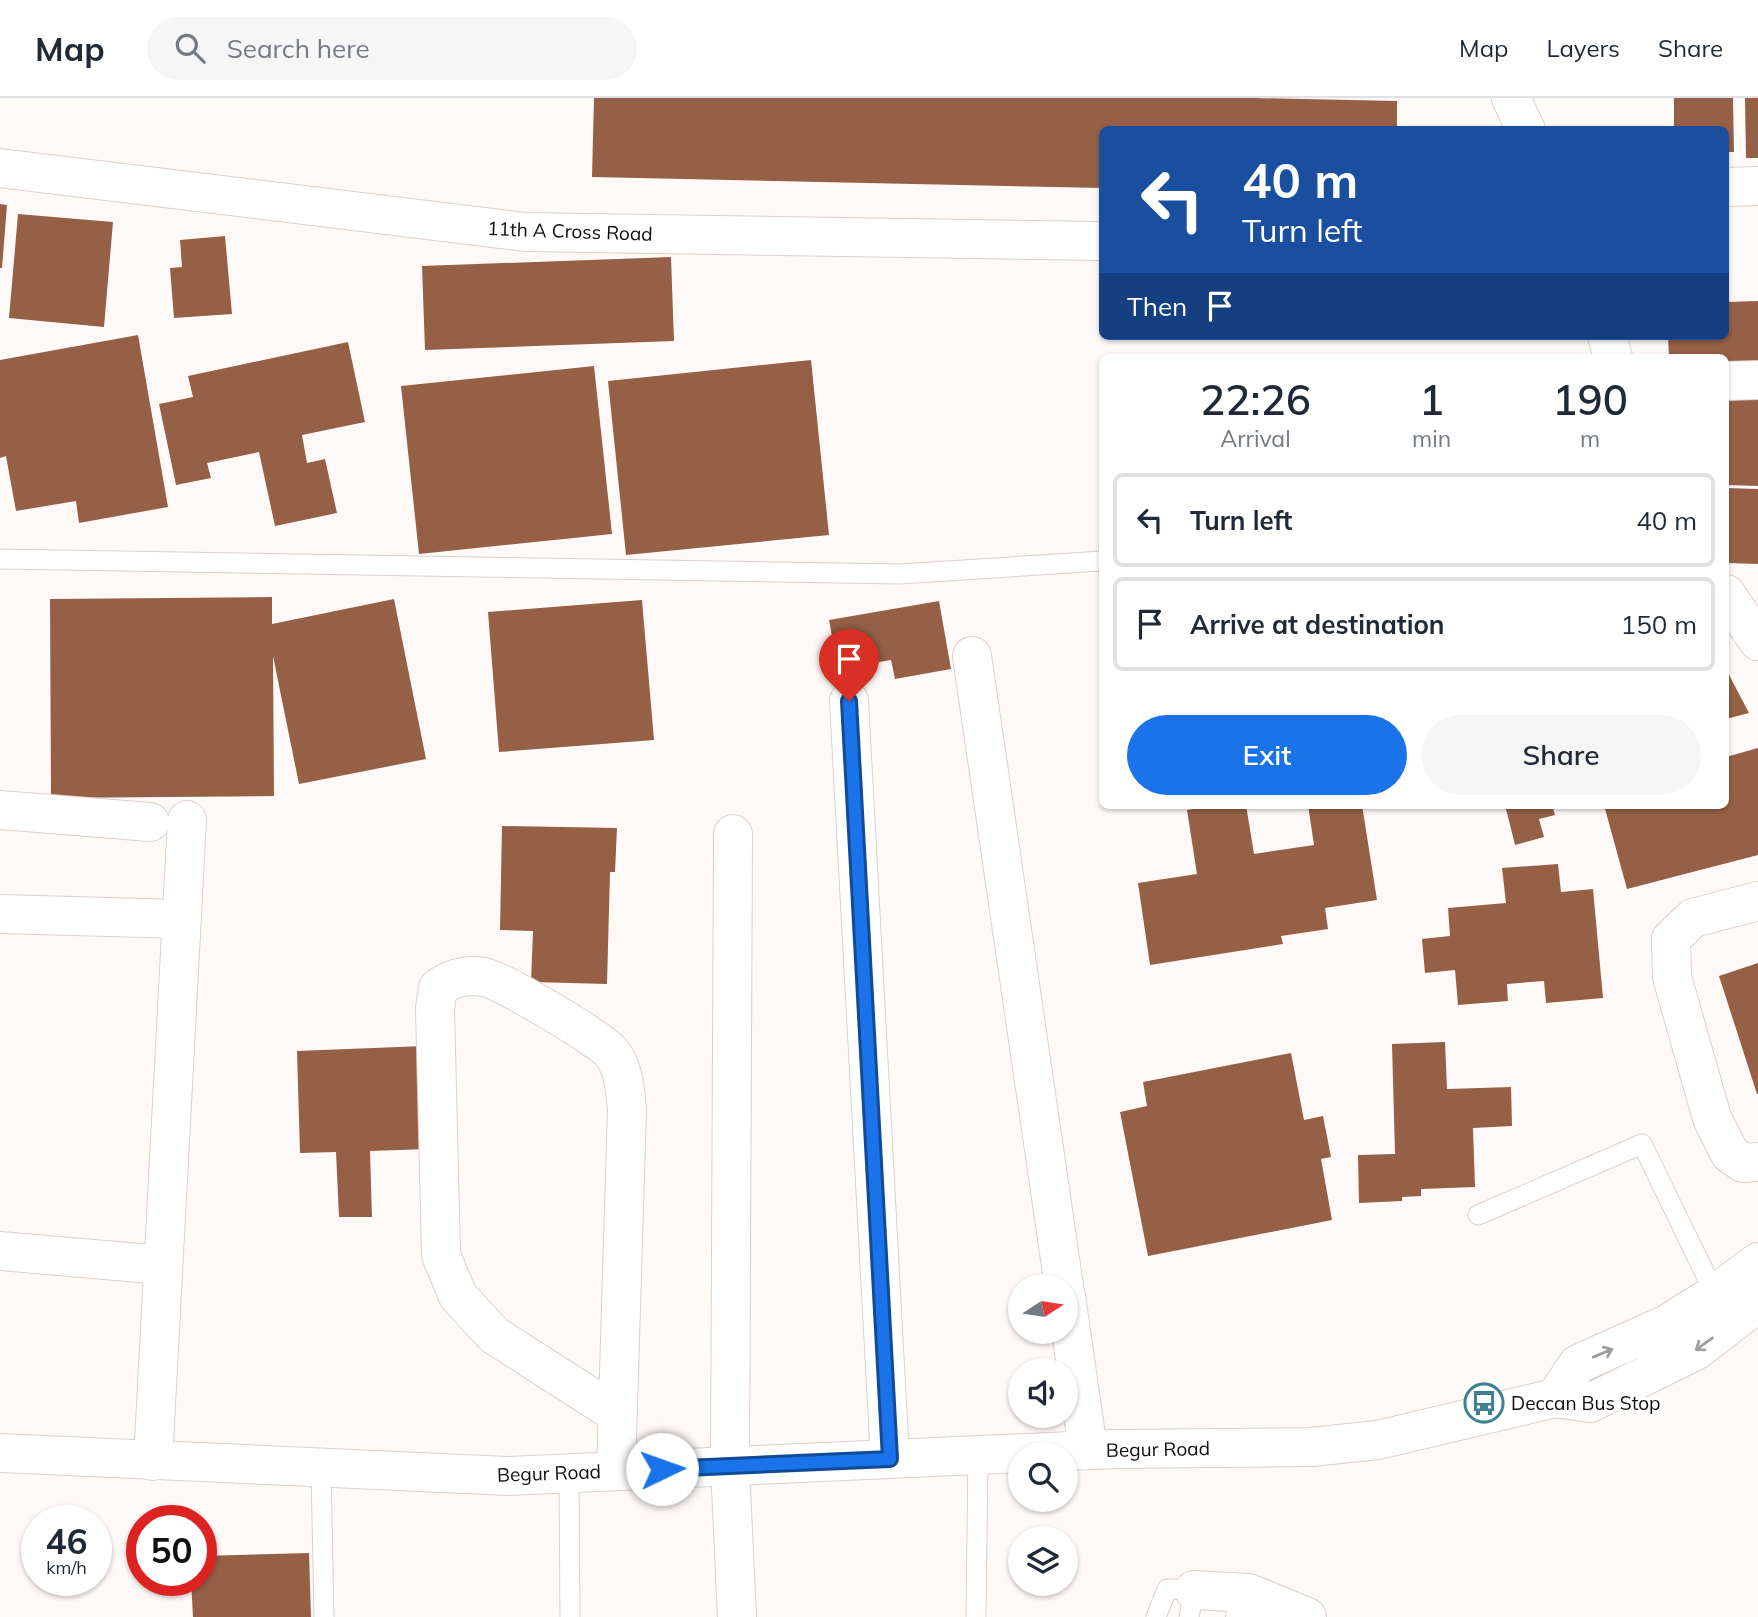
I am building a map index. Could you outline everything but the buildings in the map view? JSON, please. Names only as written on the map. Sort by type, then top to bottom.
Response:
[{"type":"street","points":[[1511,98],[1524,126]]},
{"type":"street","name":"11th A Cross Road","points":[[0,168],[525,232],[1099,241]]},
{"type":"street","points":[[1729,187],[1758,186]]},
{"type":"street","points":[[1729,381],[1758,380]]},
{"type":"street","points":[[1729,598],[1758,641]]},
{"type":"street","points":[[972,656],[1062,1274]]},
{"type":"street","points":[[849,701],[890,1459]]},
{"type":"street","points":[[0,810],[169,821],[182,919],[153,1461]]},
{"type":"street","points":[[733,834],[730,1466],[737,1617]]},
{"type":"street","points":[[1758,901],[1693,918],[1671,939],[1672,977],[1712,1118],[1730,1154],[1743,1163],[1758,1162]]},
{"type":"street","points":[[0,914],[182,919]]},
{"type":"street","points":[[616,1471],[627,1109],[624,1078],[610,1051],[534,1002],[486,977],[453,977],[438,988],[435,1007],[441,1255],[458,1296],[494,1335],[617,1414]]},
{"type":"street","points":[[0,1251],[163,1265]]},
{"type":"street","points":[[1555,1398],[1578,1364],[1641,1338],[1715,1294],[1758,1262]]},
{"type":"street","name":"Begur Road","points":[[0,1453],[508,1476],[1088,1450],[1311,1447],[1365,1441],[1555,1398],[1590,1403],[1697,1350],[1758,1303]]},
{"type":"street","points":[[1073,1344],[1088,1450]]},
{"type":"street","points":[[1191,1603],[1247,1605],[1307,1617]]},
{"type":"lane","points":[[0,559],[900,574],[1099,561]]},
{"type":"lane","points":[[1478,1215],[1642,1144],[1715,1294]]},
{"type":"lane","points":[[976,1617],[978,1455]]},
{"type":"lane","points":[[321,1469],[324,1617]]},
{"type":"lane","points":[[569,1473],[570,1617]]},
{"type":"lane","points":[[1156,1617],[1167,1589],[1191,1603]]},
{"type":"place","name":"Deccan Bus Stop","points":[[1484,1403]]},
{"type":"route","points":[[662,1469],[890,1459],[849,701]]}]
